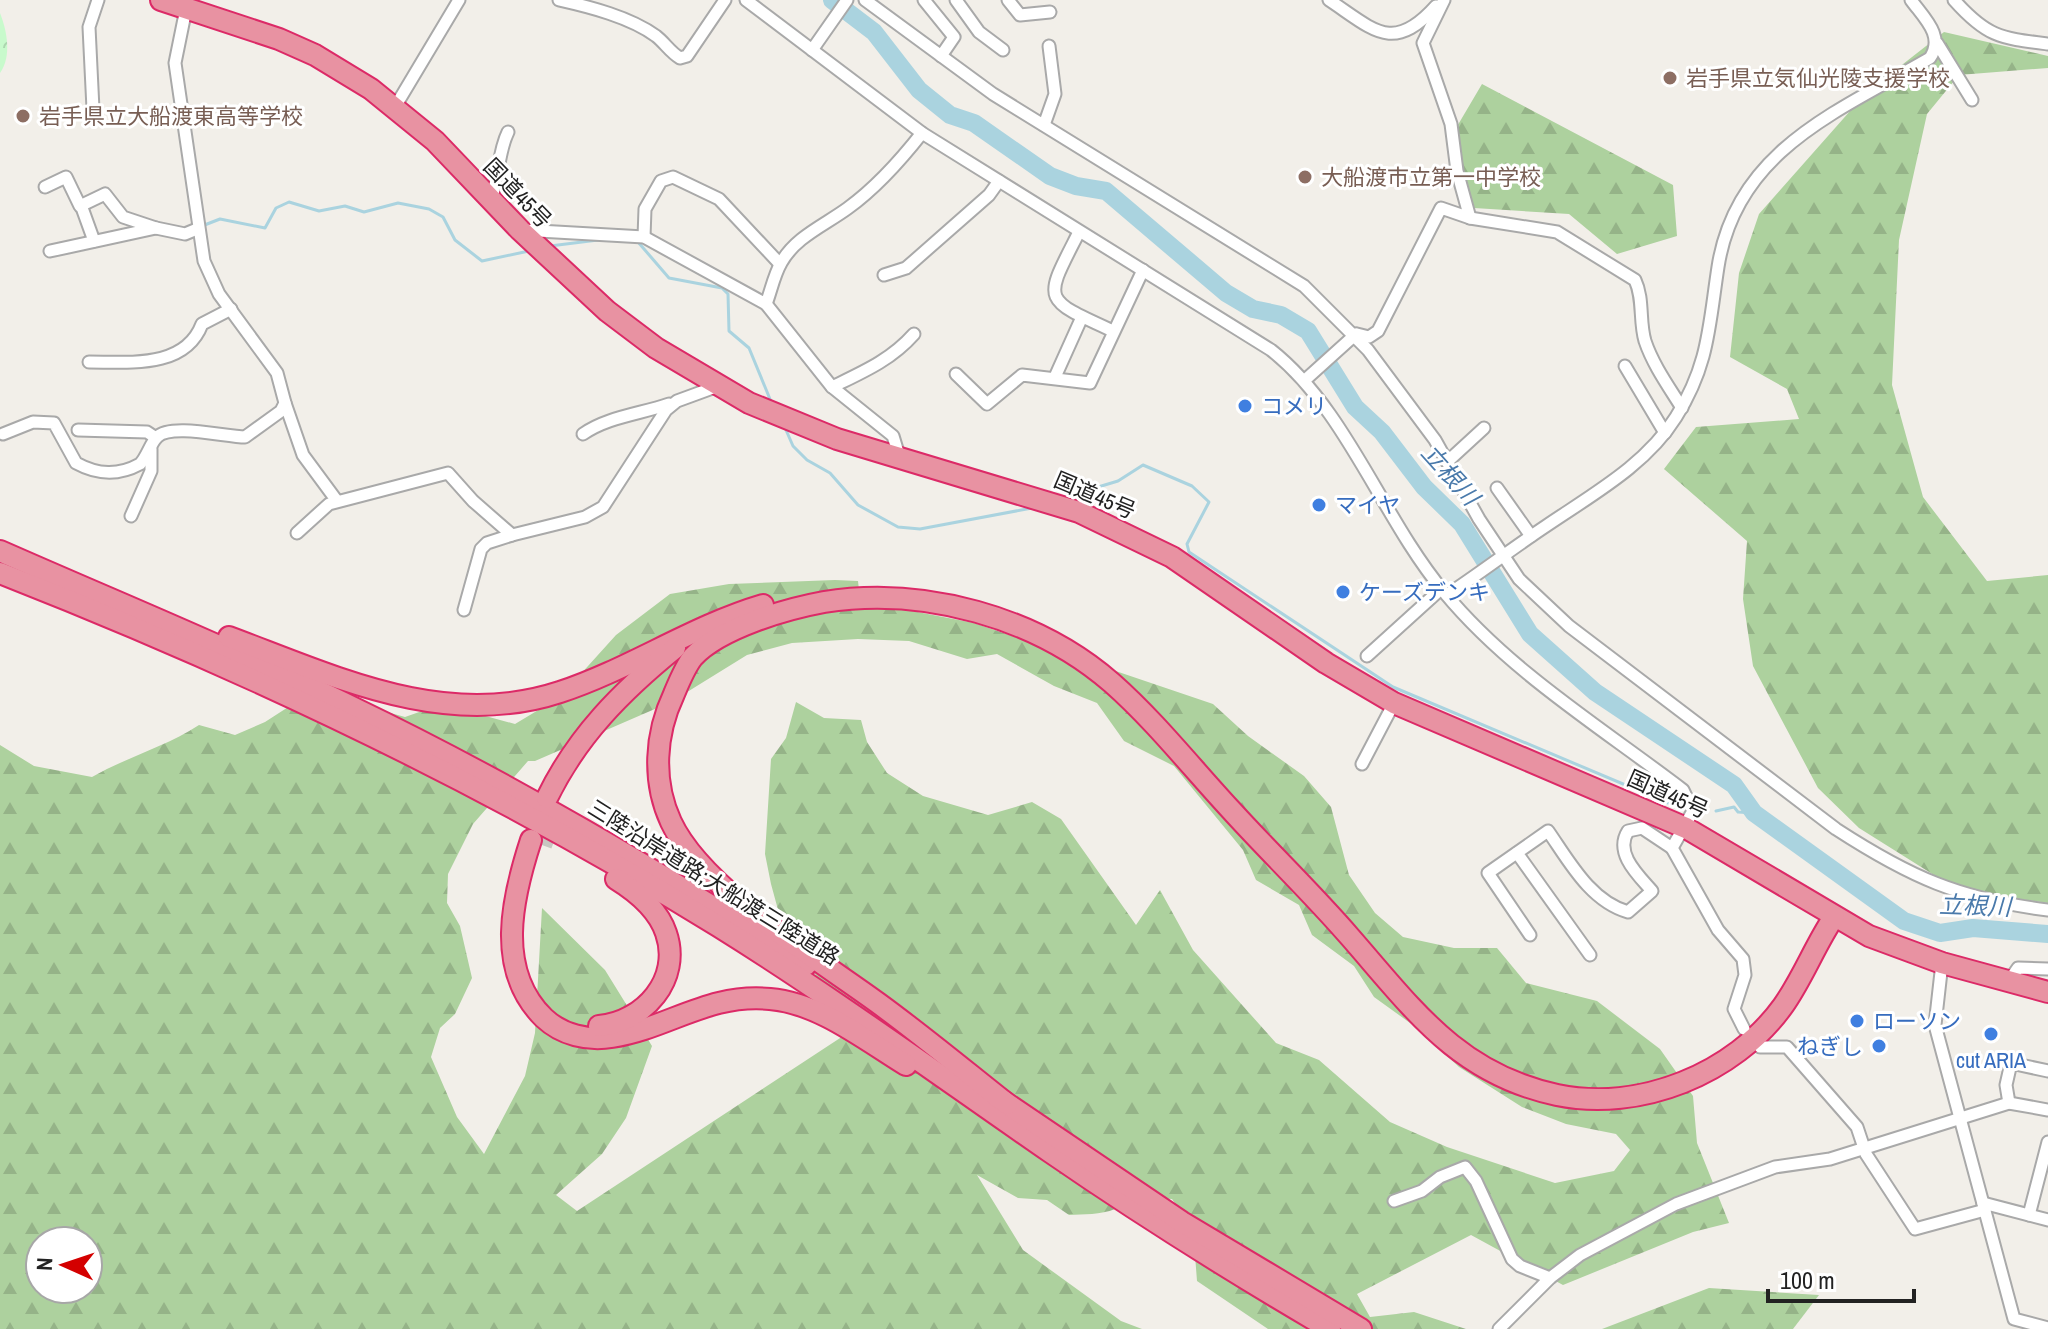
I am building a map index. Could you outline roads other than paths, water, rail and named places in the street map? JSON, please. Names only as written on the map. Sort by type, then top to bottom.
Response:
[{"type":"highway","name":"国道45号","points":[[161,0],[187,4],[315,55],[395,107],[435,141],[520,230],[607,311],[656,348],[718,386],[786,420],[900,459],[1030,495],[1147,544],[1326,663],[1394,703],[1686,828],[1759,868],[1834,917],[1899,949],[2048,992]]},
{"type":"highway","points":[[0,551],[291,660],[395,696],[433,704],[500,705],[560,692],[712,633],[745,626],[801,607],[868,598],[946,605],[1011,624],[1070,653],[1109,680],[1269,853],[1305,885],[1426,1024],[1455,1051],[1503,1079],[1562,1096],[1589,1099],[1642,1094],[1696,1077],[1722,1063],[1768,1024],[1785,1004],[1834,917]]},
{"type":"highway","name":"三陸沿岸道路;大船渡三陸道路","points":[[0,551],[272,669],[507,786],[658,873],[819,973],[1004,1110]]},
{"type":"highway","name":"三陸沿岸道路;大船渡三陸道路","points":[[0,573],[247,676],[423,759],[565,836],[718,926],[812,986],[1256,1276],[1330,1329]]},
{"type":"highway","points":[[552,802],[600,735],[635,698],[712,633]]},
{"type":"highway","points":[[712,633],[693,658],[665,712],[660,734],[659,778],[663,801],[682,841],[706,869],[748,907],[1004,1110]]},
{"type":"highway","points":[[423,759],[631,889],[646,902],[666,932],[670,957],[663,983],[638,1014],[608,1025],[586,1024],[562,1016],[539,993],[530,973],[525,947],[536,842],[514,906],[512,949],[517,975],[527,998],[553,1025],[580,1036],[610,1038],[712,1002],[735,998],[774,999],[822,1015],[1004,1110]]},
{"type":"highway","name":"三陸沿岸道路;大船渡三陸道路","points":[[1256,1276],[1361,1329]]},
{"type":"street","points":[[93,109],[89,27],[98,0]]},
{"type":"street","points":[[395,107],[459,0]]},
{"type":"street","points":[[559,0],[586,6],[641,28],[658,37],[669,52],[680,58],[687,56],[725,0]]},
{"type":"street","points":[[746,0],[922,133],[1310,376],[1448,591],[1513,659],[1683,790],[1693,811],[1672,848]]},
{"type":"street","points":[[812,50],[847,0]]},
{"type":"street","points":[[865,0],[941,56],[1044,125],[1304,286],[1353,337],[1447,462],[1499,558],[1569,626],[1836,829],[1882,859],[1911,875],[1953,891],[2048,910]]},
{"type":"street","points":[[924,0],[954,37],[941,56]]},
{"type":"street","points":[[956,0],[979,32],[1003,50]]},
{"type":"street","points":[[1008,0],[1020,15],[1050,12]]},
{"type":"street","points":[[1329,0],[1381,33],[1391,35],[1403,34],[1422,21],[1442,0]]},
{"type":"street","points":[[1442,0],[1423,43],[1451,124],[1457,171],[1470,218]]},
{"type":"street","points":[[1911,0],[1935,32],[1937,43],[1972,100]]},
{"type":"street","points":[[1954,0],[1971,20],[1993,36],[2048,44]]},
{"type":"street","points":[[187,4],[175,63],[197,229],[209,277],[277,373],[303,455],[337,501]]},
{"type":"street","points":[[1367,656],[1448,591],[1622,474],[1665,433],[1682,408],[1705,358],[1724,239],[1745,192],[1784,146],[1930,58],[1937,43]]},
{"type":"street","points":[[1044,125],[1055,94],[1049,46]]},
{"type":"street","points":[[491,200],[500,169],[501,146],[508,132]]},
{"type":"street","points":[[766,304],[780,264],[810,232],[848,208],[895,167],[922,133]]},
{"type":"street","points":[[644,237],[645,209],[661,181],[669,176],[719,199],[780,264]]},
{"type":"street","points":[[45,187],[66,177],[81,205],[94,241]]},
{"type":"street","points":[[884,275],[906,268],[989,195],[999,181]]},
{"type":"street","points":[[81,205],[105,194],[123,217],[185,234],[197,229]]},
{"type":"street","points":[[1310,376],[1353,337],[1369,337],[1378,331],[1441,208],[1470,218],[1557,232],[1635,280],[1640,290],[1639,316],[1645,341],[1682,408]]},
{"type":"street","points":[[50,251],[156,228]]},
{"type":"street","points":[[520,230],[644,237],[766,304],[832,387],[893,436],[900,459]]},
{"type":"street","points":[[1079,232],[1052,288],[1060,303],[1113,331]]},
{"type":"street","points":[[956,374],[987,404],[1018,376],[1055,377],[1080,385],[1090,383],[1143,270]]},
{"type":"street","points":[[89,362],[155,361],[183,350],[198,335],[202,324],[231,309]]},
{"type":"street","points":[[1055,377],[1082,317]]},
{"type":"street","points":[[832,387],[878,365],[900,350],[914,334]]},
{"type":"street","points":[[1625,366],[1665,433]]},
{"type":"street","points":[[583,434],[601,422],[621,420],[718,386]]},
{"type":"street","points":[[464,610],[481,549],[487,543],[585,517],[603,507],[622,482],[659,418],[677,401]]},
{"type":"street","points":[[3,434],[33,422],[54,423],[76,463],[103,473],[128,471],[140,464],[154,443],[200,431],[245,437],[281,411],[285,403]]},
{"type":"street","points":[[1447,462],[1484,428]]},
{"type":"street","points":[[78,430],[147,432],[154,443],[151,471],[131,516]]},
{"type":"street","points":[[297,533],[337,501],[448,473],[473,501],[512,535]]},
{"type":"street","points":[[1497,488],[1531,536]]},
{"type":"street","points":[[1362,764],[1394,703]]},
{"type":"street","points":[[1530,935],[1488,873],[1548,831],[1585,883],[1604,901],[1628,912],[1652,891],[1626,858],[1624,837],[1628,831],[1642,828],[1672,848],[1718,930],[1743,959],[1745,975],[1734,1009],[1744,1029]]},
{"type":"street","points":[[1517,853],[1590,955]]},
{"type":"street","points":[[1942,963],[1934,1016],[1958,1117],[2014,1319],[2048,1328]]},
{"type":"street","points":[[2009,981],[2018,968],[2048,969]]},
{"type":"street","points":[[1760,1047],[1787,1047],[1857,1127],[1865,1149],[1915,1229],[1984,1207],[2048,1220]]},
{"type":"street","points":[[2009,1103],[2006,1085],[2011,1063],[2048,1071]]},
{"type":"street","points":[[1499,1329],[1550,1278],[1580,1255],[1676,1204],[1775,1167],[1819,1162],[2009,1103],[2048,1110]]},
{"type":"street","points":[[2029,1215],[2048,1142]]},
{"type":"street","points":[[1394,1201],[1422,1191],[1440,1177],[1465,1167],[1476,1181],[1512,1259],[1520,1266],[1550,1278]]},
{"type":"waterway","name":"立根川","points":[[832,0],[874,32],[919,90],[950,115],[974,123],[1050,176],[1076,186],[1106,191],[1226,293],[1253,309],[1281,315],[1308,331],[1355,407],[1382,432],[1424,487],[1462,524],[1530,634],[1595,692],[1734,785],[1754,813],[1904,921],[1940,933],[1973,928],[2048,934]]},
{"type":"waterway","points":[[202,226],[220,219],[265,228],[276,208],[289,202],[319,211],[345,206],[364,212],[398,203],[429,209],[443,217],[455,240],[482,261],[529,251]]},
{"type":"waterway","points":[[550,246],[598,240]]},
{"type":"waterway","points":[[638,242],[669,278],[722,288],[728,294],[729,331],[749,348],[772,404]]},
{"type":"waterway","points":[[786,430],[793,446],[807,460],[830,473],[858,505],[898,527],[920,529],[1032,508]]},
{"type":"waterway","points":[[1065,497],[1118,481],[1143,465],[1192,486],[1209,502],[1187,544],[1189,552],[1393,687],[1673,805]]},
{"type":"waterway","points":[[1716,811],[1734,807],[1738,812],[1754,813]]},
{"type":"tunnel","points":[[542,845],[554,812]]},
{"type":"place","name":"岩手県立気仙光陵支援学校","points":[[1670,78]]},
{"type":"place","name":"岩手県立大船渡東高等学校","points":[[23,116]]},
{"type":"place","name":"大船渡市立第一中学校","points":[[1305,177]]},
{"type":"place","name":"コメリ","points":[[1245,406]]},
{"type":"place","name":"マイヤ","points":[[1319,505]]},
{"type":"place","name":"ケーズデンキ","points":[[1343,592]]},
{"type":"place","name":"ローソン","points":[[1857,1021]]},
{"type":"place","name":"cut ARIA","points":[[1991,1034]]},
{"type":"place","name":"ねぎし","points":[[1879,1046]]}]
